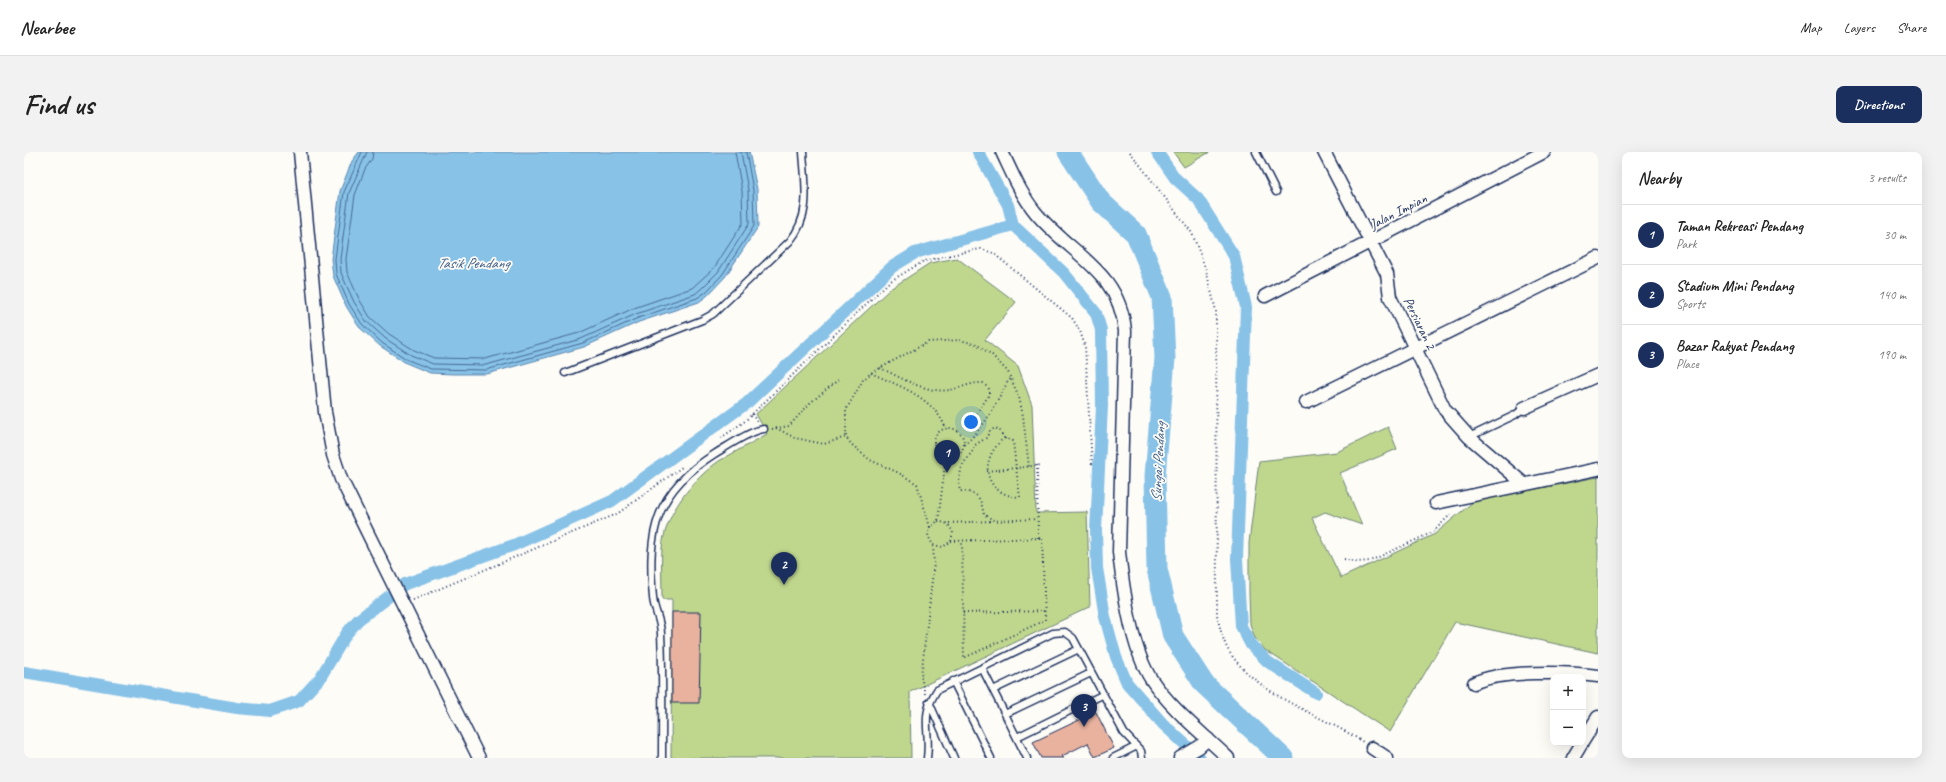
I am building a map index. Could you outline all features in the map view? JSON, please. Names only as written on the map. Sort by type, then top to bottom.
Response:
[{"type":"street","points":[[300,152],[328,435],[341,479],[479,758]]},
{"type":"street","points":[[1002,152],[1023,194],[1036,213],[1052,230],[1099,272],[1110,284],[1119,299],[1124,315],[1125,331],[1119,552],[1123,587],[1136,642],[1152,679],[1174,706],[1228,758]]},
{"type":"street","name":"Jalan Impian","points":[[1265,296],[1544,152]]},
{"type":"street","name":"Persiaran 2","points":[[1327,153],[1388,277],[1390,297],[1445,410],[1469,437],[1524,484]]},
{"type":"street","points":[[1306,402],[1598,258]]},
{"type":"street","points":[[1524,408],[1598,375]]},
{"type":"street","points":[[1436,503],[1598,469]]},
{"type":"street","points":[[1474,683],[1489,677],[1516,674],[1598,676]]},
{"type":"street","points":[[1586,737],[1598,717]]},
{"type":"street","points":[[1182,757],[1199,747],[1208,739]]},
{"type":"street","points":[[1573,758],[1580,746]]},
{"type":"street","points":[[1372,748],[1387,758]]},
{"type":"lane","points":[[565,373],[702,320],[713,314],[752,278],[790,241],[799,230],[804,219],[806,198],[803,152]]},
{"type":"lane","points":[[1256,152],[1276,192]]},
{"type":"lane","points":[[1469,437],[1515,415],[1524,408]]},
{"type":"lane","points":[[662,758],[661,632],[653,600],[651,557],[655,527],[666,498],[685,477],[706,460],[731,444],[764,429]]},
{"type":"lane","points":[[927,758],[926,721],[929,702],[937,690],[1053,634],[1065,632],[1073,638],[1102,695],[1124,733],[1135,747],[1140,750],[1142,758]]},
{"type":"lane","points":[[993,690],[1079,649]]},
{"type":"lane","points":[[982,668],[1027,758]]},
{"type":"lane","points":[[1005,714],[1091,673]]},
{"type":"lane","points":[[953,681],[991,758]]},
{"type":"lane","points":[[1017,737],[1102,695]]},
{"type":"lane","points":[[929,702],[954,758]]},
{"type":"lane","points":[[1113,758],[1135,747]]},
{"type":"path","points":[[1130,152],[1192,233],[1206,270],[1216,311],[1217,615],[1222,636],[1230,652],[1242,666],[1269,689],[1372,748]]},
{"type":"path","points":[[719,440],[745,421],[889,282],[924,261],[981,249],[993,253],[1072,318],[1080,330],[1085,346],[1092,466]]},
{"type":"path","points":[[929,702],[923,690],[920,677],[934,563],[933,544],[928,536],[930,527],[917,484],[899,473],[870,460],[851,444],[846,437],[846,410],[863,380],[871,373],[928,342],[959,340],[976,344],[992,355],[1012,377],[1023,416],[1029,466]]},
{"type":"path","points":[[880,368],[929,389],[950,390],[973,382],[983,383],[989,389],[989,395],[977,413],[975,436]]},
{"type":"path","points":[[871,373],[912,391],[942,418],[946,429]]},
{"type":"path","points":[[964,445],[962,436],[955,430],[946,429],[938,433],[934,442],[936,451],[942,457],[952,458],[960,454],[964,445],[975,436],[986,422],[1007,383],[1012,377]]},
{"type":"path","points":[[764,429],[784,428],[793,423],[810,403],[838,380]]},
{"type":"path","points":[[776,428],[795,438],[824,444],[846,437]]},
{"type":"path","points":[[994,520],[984,515],[981,499],[974,493],[960,491],[958,483],[963,464],[973,453],[975,445],[986,438],[990,431],[995,428],[1000,431],[1004,438],[1013,440],[1020,497],[1001,494],[995,488],[987,471],[991,453],[1004,438]]},
{"type":"path","points":[[930,527],[938,521],[946,458]]},
{"type":"path","points":[[402,602],[617,514],[687,463]]},
{"type":"path","points":[[1037,465],[1038,538]]},
{"type":"path","points":[[987,471],[1041,465]]},
{"type":"path","points":[[1344,560],[1356,562],[1370,561],[1433,532],[1454,511]]},
{"type":"path","points":[[938,521],[948,524],[994,520],[1037,519]]},
{"type":"path","points":[[933,544],[943,547],[951,541],[953,532],[948,524]]},
{"type":"path","points":[[951,541],[962,542],[1042,538],[1045,620],[964,658],[962,542]]},
{"type":"path","points":[[963,613],[1044,611]]},
{"type":"green space","points":[[1173,152],[1210,152],[1184,167]]},
{"type":"green space","points":[[957,258],[1016,302],[985,340],[1018,366],[1032,405],[1036,513],[1087,512],[1090,607],[910,692],[911,758],[671,758],[672,600],[662,600],[662,548],[664,535],[674,511],[690,488],[709,469],[719,461],[767,434],[756,414],[890,289],[930,263]]},
{"type":"green space","points":[[1388,427],[1397,449],[1340,473],[1362,525],[1325,512],[1312,518],[1341,578],[1435,534],[1474,501],[1598,477],[1598,653],[1455,622],[1390,732],[1265,650],[1255,638],[1250,624],[1249,593],[1249,543],[1259,461],[1337,452]]},
{"type":"water","name":"Tasik Pendang","points":[[359,152],[749,152],[757,189],[758,227],[725,277],[699,302],[639,322],[584,347],[487,374],[430,373],[406,363],[380,346],[359,327],[346,306],[333,276],[331,259],[340,191],[352,161]]},
{"type":"building","points":[[672,612],[701,612],[699,703],[672,703]]},
{"type":"building","points":[[1096,712],[1114,748],[1095,757],[1088,743],[1062,756],[1064,758],[1041,758],[1033,742]]},
{"type":"waterway","points":[[978,152],[1008,205],[1013,225],[1064,273],[1096,313],[1101,330],[1102,406],[1096,530],[1097,568],[1105,617],[1116,657],[1127,683],[1163,724],[1200,758]]},
{"type":"waterway","name":"Sungai Pendang","points":[[1068,152],[1101,202],[1136,234],[1162,297],[1165,358],[1155,476],[1157,569],[1173,636],[1204,684],[1283,758]]},
{"type":"waterway","points":[[1157,152],[1175,178],[1198,199],[1234,256],[1246,307],[1237,559],[1241,626],[1251,645],[1268,662],[1316,693]]},
{"type":"waterway","points":[[24,672],[237,708],[270,711],[299,701],[320,678],[347,633],[358,620],[405,584],[514,545],[612,501],[747,403],[892,267],[915,253],[1013,225]]},
{"type":"place","name":"Taman Rekreasi Pendang","points":[[947,473]]},
{"type":"place","name":"Stadium Mini Pendang","points":[[784,585]]},
{"type":"place","name":"Bazar Rakyat Pendang","points":[[1084,727]]}]
